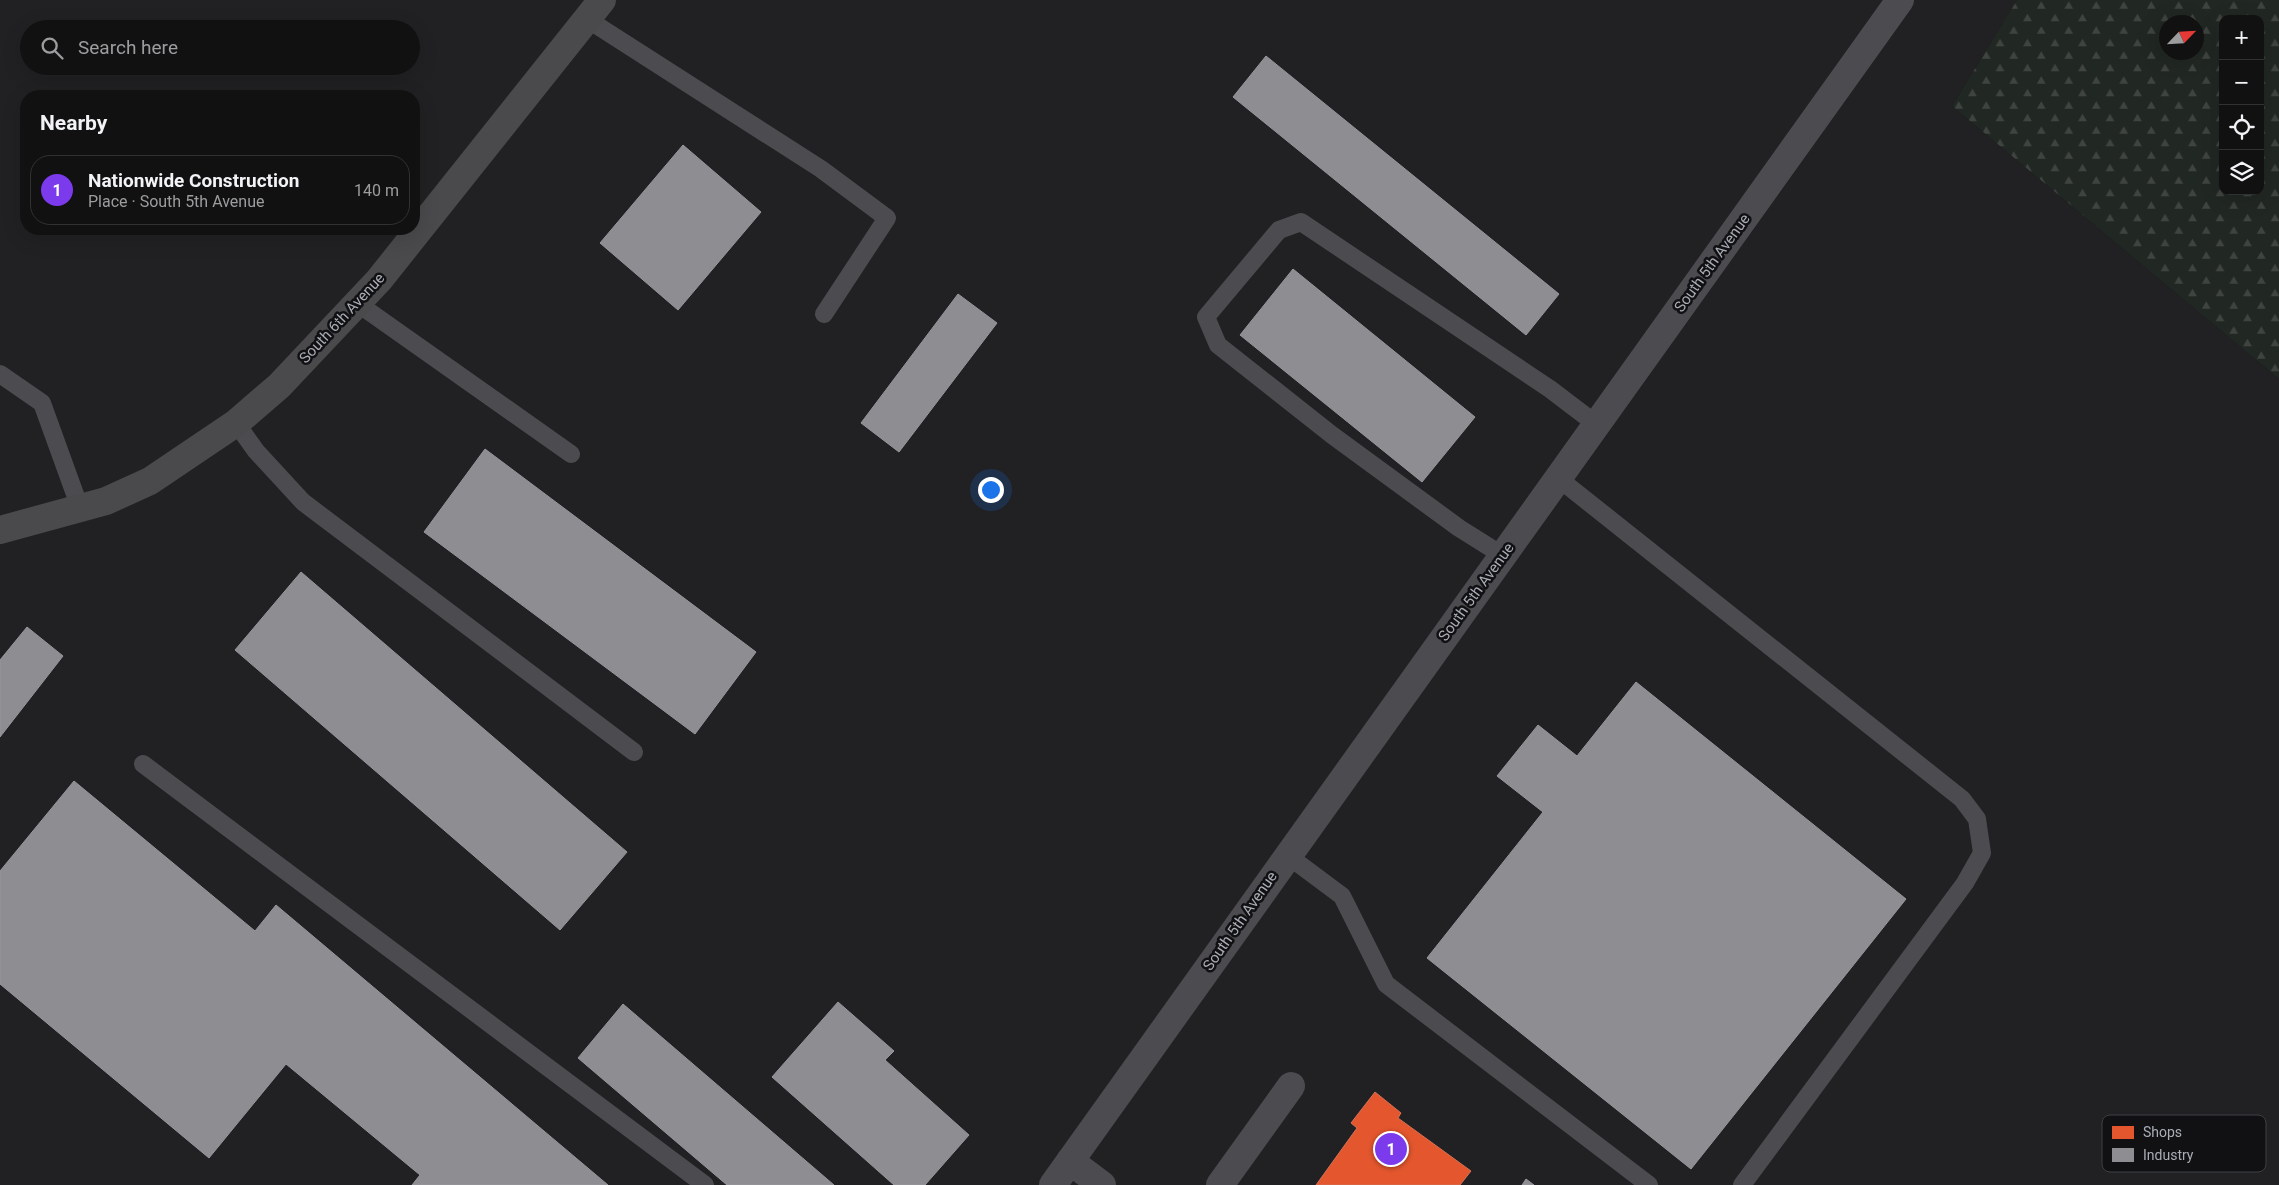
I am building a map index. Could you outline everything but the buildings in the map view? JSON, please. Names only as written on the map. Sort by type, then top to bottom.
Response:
[{"type":"street","name":"South 5th Avenue","points":[[1052,1185],[1900,0]]},
{"type":"street","name":"South 6th Avenue","points":[[420,229],[595,10]]},
{"type":"street","name":"South 6th Avenue","points":[[0,530],[106,502],[150,481],[236,423],[279,386],[379,280],[415,235]]},
{"type":"street","points":[[1220,1185],[1291,1086]]},
{"type":"street","points":[[1070,1161],[1102,1185]]},
{"type":"lane","points":[[595,10],[821,169],[887,218],[824,314]]},
{"type":"lane","points":[[1502,555],[1459,528],[1332,435],[1218,345],[1206,317],[1279,230],[1301,222],[1550,389],[1596,424]]},
{"type":"lane","points":[[357,303],[571,454]]},
{"type":"lane","points":[[0,374],[42,403],[80,508]]},
{"type":"lane","points":[[236,423],[256,451],[304,502],[634,752]]},
{"type":"lane","points":[[1558,478],[1962,799],[1977,819],[1982,854],[1965,882],[1742,1185]]},
{"type":"lane","points":[[143,764],[705,1185]]},
{"type":"lane","points":[[1287,855],[1342,896],[1386,984],[1650,1185]]},
{"type":"shaded area","points":[[0,0],[2017,0],[1952,106],[2279,379],[2279,1185],[0,1185]]},
{"type":"green space","points":[[2017,0],[2279,0],[2279,379],[1952,106]]},
{"type":"place","name":"Nationwide Construction","points":[[1391,1149]]}]
